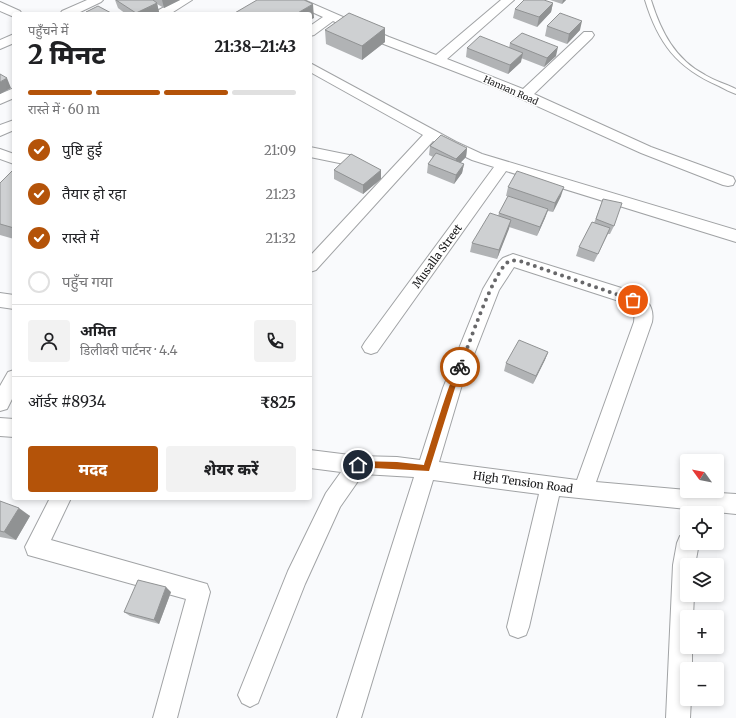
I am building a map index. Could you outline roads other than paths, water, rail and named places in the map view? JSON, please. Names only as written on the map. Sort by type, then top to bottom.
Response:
[{"type":"street","points":[[70,12],[97,0]]},
{"type":"street","points":[[165,12],[186,0]]},
{"type":"street","name":"Hannan Road","points":[[294,0],[331,17],[500,84],[646,150],[728,181]]},
{"type":"street","points":[[438,60],[508,0]]},
{"type":"street","points":[[0,6],[12,12]]},
{"type":"street","points":[[312,31],[331,17]]},
{"type":"street","points":[[524,96],[588,35]]},
{"type":"street","points":[[0,45],[12,39]]},
{"type":"street","points":[[312,68],[451,145],[471,154],[651,211],[736,236]]},
{"type":"street","points":[[0,100],[12,93]]},
{"type":"street","points":[[0,131],[12,125]]},
{"type":"street","points":[[312,264],[394,177],[432,134]]},
{"type":"street","points":[[312,152],[349,160]]},
{"type":"street","points":[[0,154],[12,158]]},
{"type":"street","name":"Musalla Street","points":[[372,347],[503,165]]},
{"type":"street","points":[[349,718],[452,388],[491,289],[498,276],[509,262],[519,261],[625,296],[640,304],[644,308],[645,314],[583,490]]},
{"type":"street","points":[[0,300],[12,302]]},
{"type":"street","points":[[0,403],[12,382]]},
{"type":"street","points":[[0,427],[12,428]]},
{"type":"street","name":"High Tension Road","points":[[312,459],[358,465],[397,466],[427,469],[690,506]]},
{"type":"street","points":[[250,695],[296,579],[339,490],[358,465]]},
{"type":"street","points":[[518,627],[551,486]]},
{"type":"street","points":[[60,500],[36,547],[199,592],[165,718]]},
{"type":"street","name":"High Tension Road","points":[[710,506],[736,504]]},
{"type":"street","points":[[678,718],[684,565],[687,550]]},
{"type":"lane","points":[[648,0],[652,16],[661,34],[677,58],[697,73],[736,92]]}]
